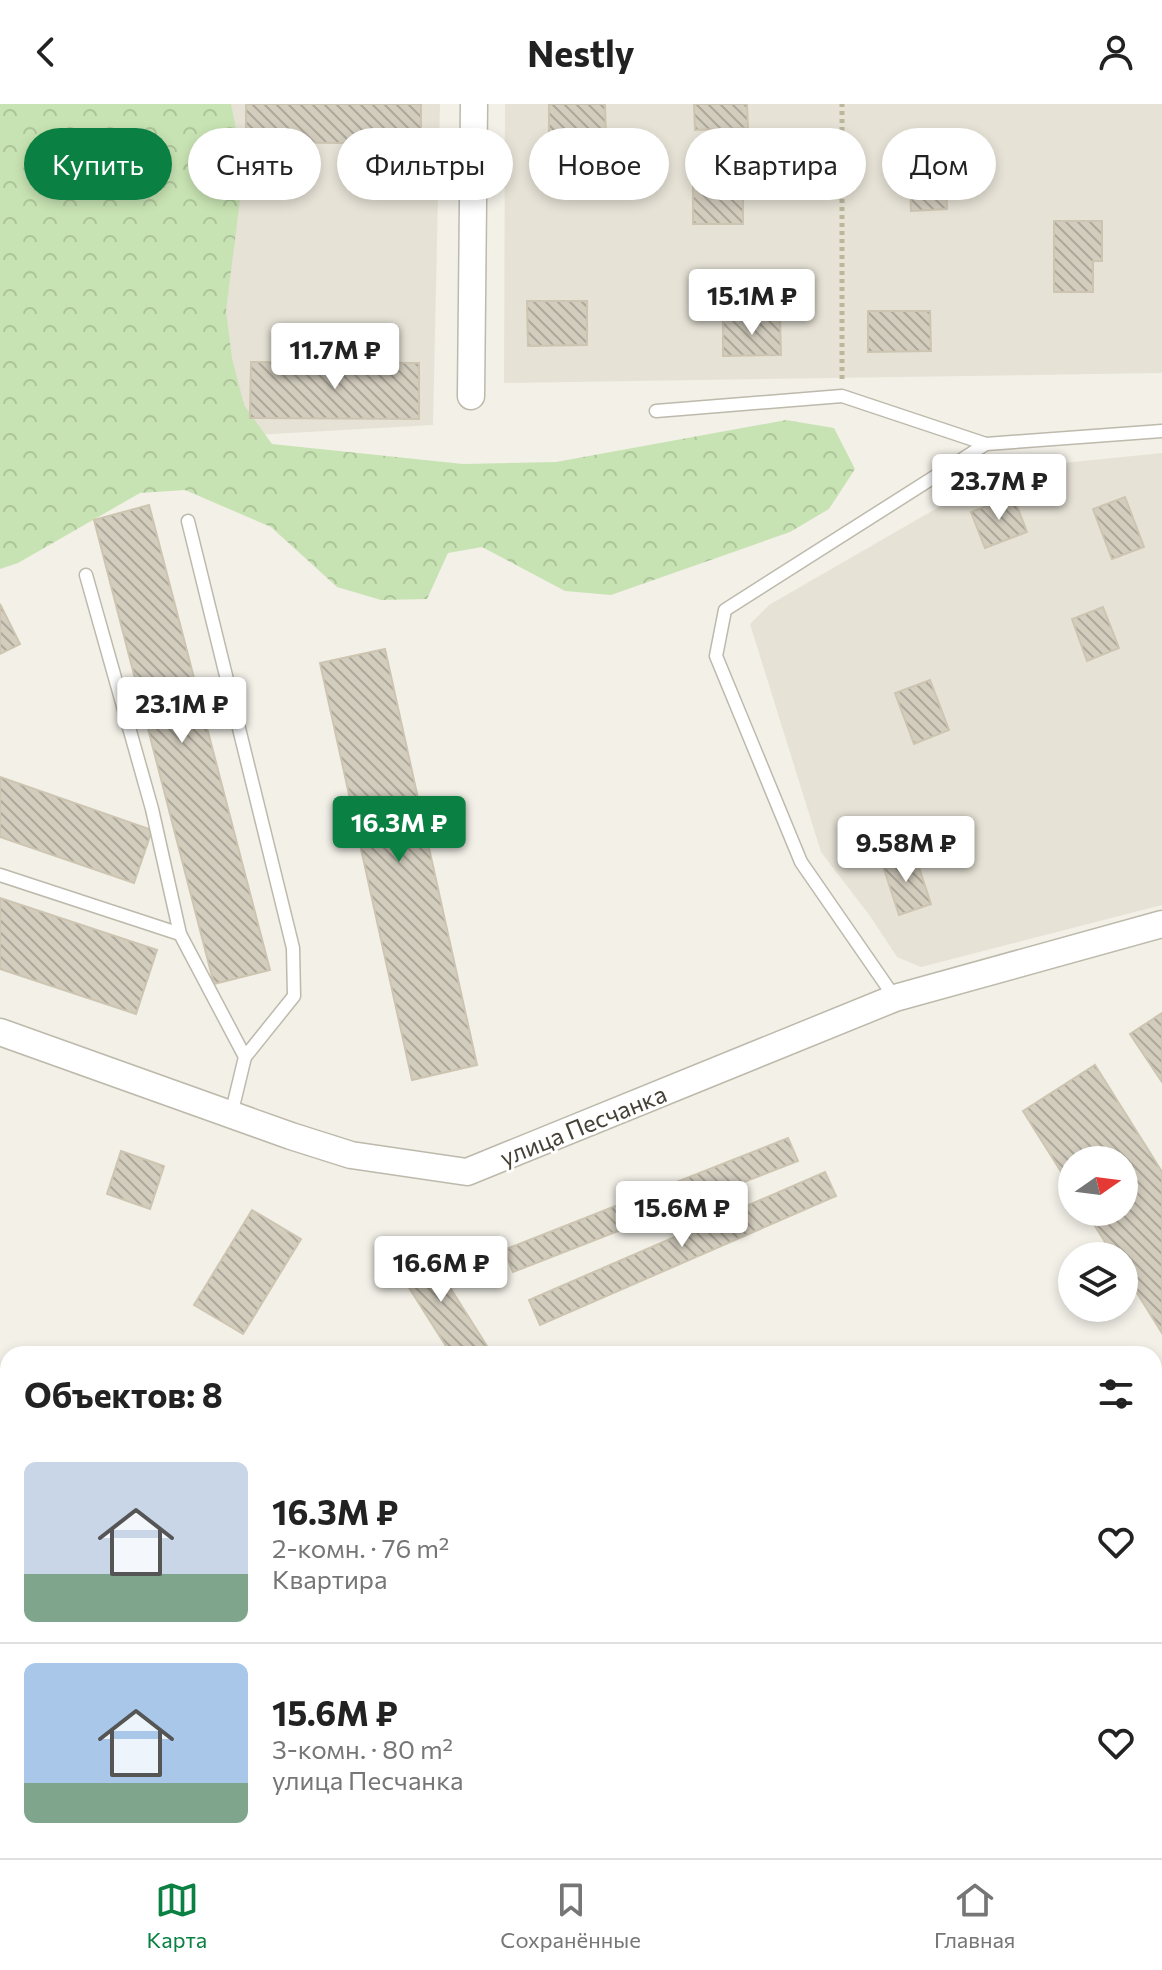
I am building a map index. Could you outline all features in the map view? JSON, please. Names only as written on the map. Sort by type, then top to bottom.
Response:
[{"type":"street","points":[[471,396],[474,104]]},
{"type":"street","name":"улица Песчанка","points":[[0,1032],[351,1155],[467,1172],[895,998],[1162,924]]},
{"type":"lane","points":[[656,411],[842,396],[986,444],[1162,431]]},
{"type":"lane","points":[[895,998],[801,862],[716,656],[725,610],[986,444]]},
{"type":"lane","points":[[188,521],[293,948],[294,996],[245,1057],[231,1115]]},
{"type":"lane","points":[[86,575],[152,809],[180,934],[245,1057]]},
{"type":"lane","points":[[0,875],[180,934]]},
{"type":"path","points":[[842,104],[842,396]]},
{"type":"shaded area","points":[[0,104],[440,104],[439,128],[337,128],[337,200],[438,200],[433,425],[0,449]]},
{"type":"shaded area","points":[[505,104],[1162,104],[1162,372],[504,383],[505,200],[513,200],[513,128],[505,128]]},
{"type":"shaded area","points":[[1162,453],[1162,905],[921,967],[897,957],[821,852],[750,624],[769,605],[989,478],[1024,467]]},
{"type":"green space","points":[[0,104],[231,104],[236,128],[188,128],[188,200],[240,200],[226,311],[232,358],[244,405],[272,444],[463,464],[556,462],[786,420],[834,428],[855,469],[829,509],[790,532],[611,595],[565,591],[482,547],[448,553],[427,599],[381,600],[337,587],[271,527],[185,490],[140,493],[18,563],[0,569]]},
{"type":"building","points":[[246,104],[421,104],[421,128],[337,128],[337,143],[321,143],[321,128],[246,128]]},
{"type":"building","points":[[549,104],[605,104],[606,128],[549,128]]},
{"type":"building","points":[[694,104],[747,104],[748,128],[695,128]]},
{"type":"building","points":[[693,200],[743,200],[743,224],[693,224]]},
{"type":"building","points":[[911,200],[947,200],[947,209],[911,211]]},
{"type":"building","points":[[1054,221],[1102,221],[1102,261],[1093,261],[1093,292],[1054,292]]},
{"type":"building","points":[[527,301],[587,301],[587,345],[528,346]]},
{"type":"building","points":[[868,311],[930,311],[931,351],[868,352]]},
{"type":"building","points":[[780,318],[781,355],[723,356],[723,319]]},
{"type":"building","points":[[251,362],[419,363],[419,419],[250,418]]},
{"type":"building","points":[[1013,496],[1027,532],[985,548],[971,512]]},
{"type":"building","points":[[1125,497],[1144,547],[1112,559],[1093,509]]},
{"type":"building","points":[[149,505],[270,970],[214,984],[94,520]]},
{"type":"building","points":[[0,604],[20,644],[0,654]]},
{"type":"building","points":[[1103,607],[1119,648],[1087,661],[1072,619]]},
{"type":"building","points":[[385,649],[477,1065],[412,1080],[320,663]]},
{"type":"building","points":[[930,680],[949,730],[914,744],[895,693]]},
{"type":"building","points":[[0,777],[152,830],[134,883],[0,837]]},
{"type":"building","points":[[914,852],[931,904],[899,915],[882,863]]},
{"type":"building","points":[[0,898],[157,950],[136,1014],[0,969]]},
{"type":"building","points":[[1162,1013],[1162,1082],[1130,1034]]},
{"type":"building","points":[[1095,1065],[1162,1172],[1162,1333],[1138,1294],[1138,1242],[1105,1242],[1095,1226],[1138,1226],[1138,1146],[1058,1146],[1058,1167],[1023,1111]]},
{"type":"building","points":[[788,1138],[798,1161],[513,1272],[504,1250]]},
{"type":"building","points":[[121,1151],[164,1166],[150,1209],[107,1194]]},
{"type":"building","points":[[825,1172],[836,1196],[540,1325],[529,1300]]},
{"type":"building","points":[[252,1210],[301,1239],[243,1334],[194,1305]]},
{"type":"building","points":[[423,1245],[487,1346],[446,1346],[394,1264]]}]
